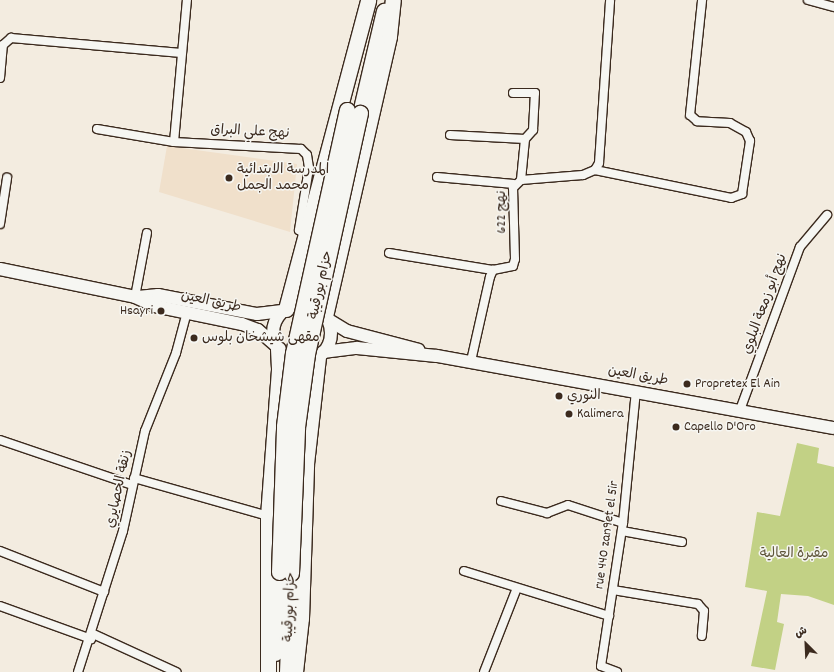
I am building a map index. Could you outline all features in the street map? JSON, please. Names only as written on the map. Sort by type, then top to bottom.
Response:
[{"type":"highway","points":[[284,310],[307,235],[368,0]]},
{"type":"highway","name":"حزام بورقيبة","points":[[273,672],[285,573],[297,427],[307,354],[354,111],[372,0]]},
{"type":"highway","name":"حزام بورقيبة","points":[[354,111],[387,0]]},
{"type":"highway","points":[[326,318],[389,36],[393,0]]},
{"type":"highway","points":[[268,672],[268,516],[279,374],[276,347]]},
{"type":"highway","points":[[295,672],[301,618],[306,464],[321,355]]},
{"type":"highway","name":"حزام بورقيبة","points":[[285,573],[287,672]]},
{"type":"main road","name":"طريق العين","points":[[0,269],[135,297],[187,312],[242,324],[258,330],[276,347]]},
{"type":"main road","name":"طريق العين","points":[[135,297],[158,295],[256,314],[284,310]]},
{"type":"main road","points":[[308,304],[326,318],[330,341],[321,355],[299,362],[276,347],[273,327],[284,310],[308,304]]},
{"type":"main road","name":"طريق العين","points":[[326,318],[348,331],[437,356]]},
{"type":"main road","name":"طريق العين","points":[[321,355],[352,348],[437,356],[834,428]]},
{"type":"street","points":[[97,129],[174,142],[186,0]]},
{"type":"street","points":[[595,170],[599,163],[610,0]]},
{"type":"street","points":[[437,177],[517,182],[583,175],[595,170],[731,198],[742,194],[750,141],[746,132],[730,123],[698,121],[690,115],[702,0]]},
{"type":"street","points":[[808,0],[834,7]]},
{"type":"street","points":[[0,78],[3,45],[11,38],[181,53]]},
{"type":"street","name":"نهج 622","points":[[389,253],[493,270],[514,266],[517,182],[525,138],[533,130],[534,93],[513,93]]},
{"type":"street","points":[[450,135],[525,138]]},
{"type":"street","name":"نهج علي البراق","points":[[174,142],[292,146],[305,151],[309,168],[298,223],[298,230],[307,235]]},
{"type":"street","points":[[0,224],[7,178]]},
{"type":"street","name":"نهج أبو زمعة البلوي","points":[[740,410],[800,247],[827,215]]},
{"type":"street","points":[[135,297],[147,233]]},
{"type":"street","points":[[471,361],[493,270]]},
{"type":"street","name":"زنقة الحصايري","points":[[78,672],[91,636],[104,592],[145,431],[176,353],[187,312]]},
{"type":"street","name":"rue 440 zan9et el 5ir","points":[[617,672],[600,669],[623,527],[636,391]]},
{"type":"street","points":[[0,440],[133,482],[268,516]]},
{"type":"street","points":[[501,501],[547,514],[568,505],[623,527],[682,542]]},
{"type":"street","points":[[0,551],[104,592]]},
{"type":"street","points":[[464,571],[609,616]]},
{"type":"street","points":[[484,672],[517,588]]},
{"type":"street","points":[[613,590],[698,604],[704,611],[702,636]]},
{"type":"street","points":[[0,606],[91,636],[176,672]]},
{"type":"shaded area","name":"المدرسة الابتدائية محمد الجمل","points":[[167,146],[297,164],[290,232],[159,192]]},
{"type":"green space","name":"مقبرة العالية","points":[[797,443],[819,448],[817,463],[834,467],[834,605],[808,596],[781,594],[777,622],[784,624],[775,670],[751,666],[767,591],[745,587],[757,512],[780,516]]},
{"type":"place","name":"المدرسة الابتدائية محمد الجمل","points":[[229,178]]},
{"type":"place","name":"Hsayri","points":[[161,311]]},
{"type":"place","name":"مقهى شيشخان بلوس","points":[[194,338]]},
{"type":"place","name":"Propretex El Ain","points":[[687,384]]},
{"type":"place","name":"النوري","points":[[559,396]]},
{"type":"place","name":"Kalimera","points":[[569,414]]},
{"type":"place","name":"Capello D'Oro","points":[[676,427]]}]
